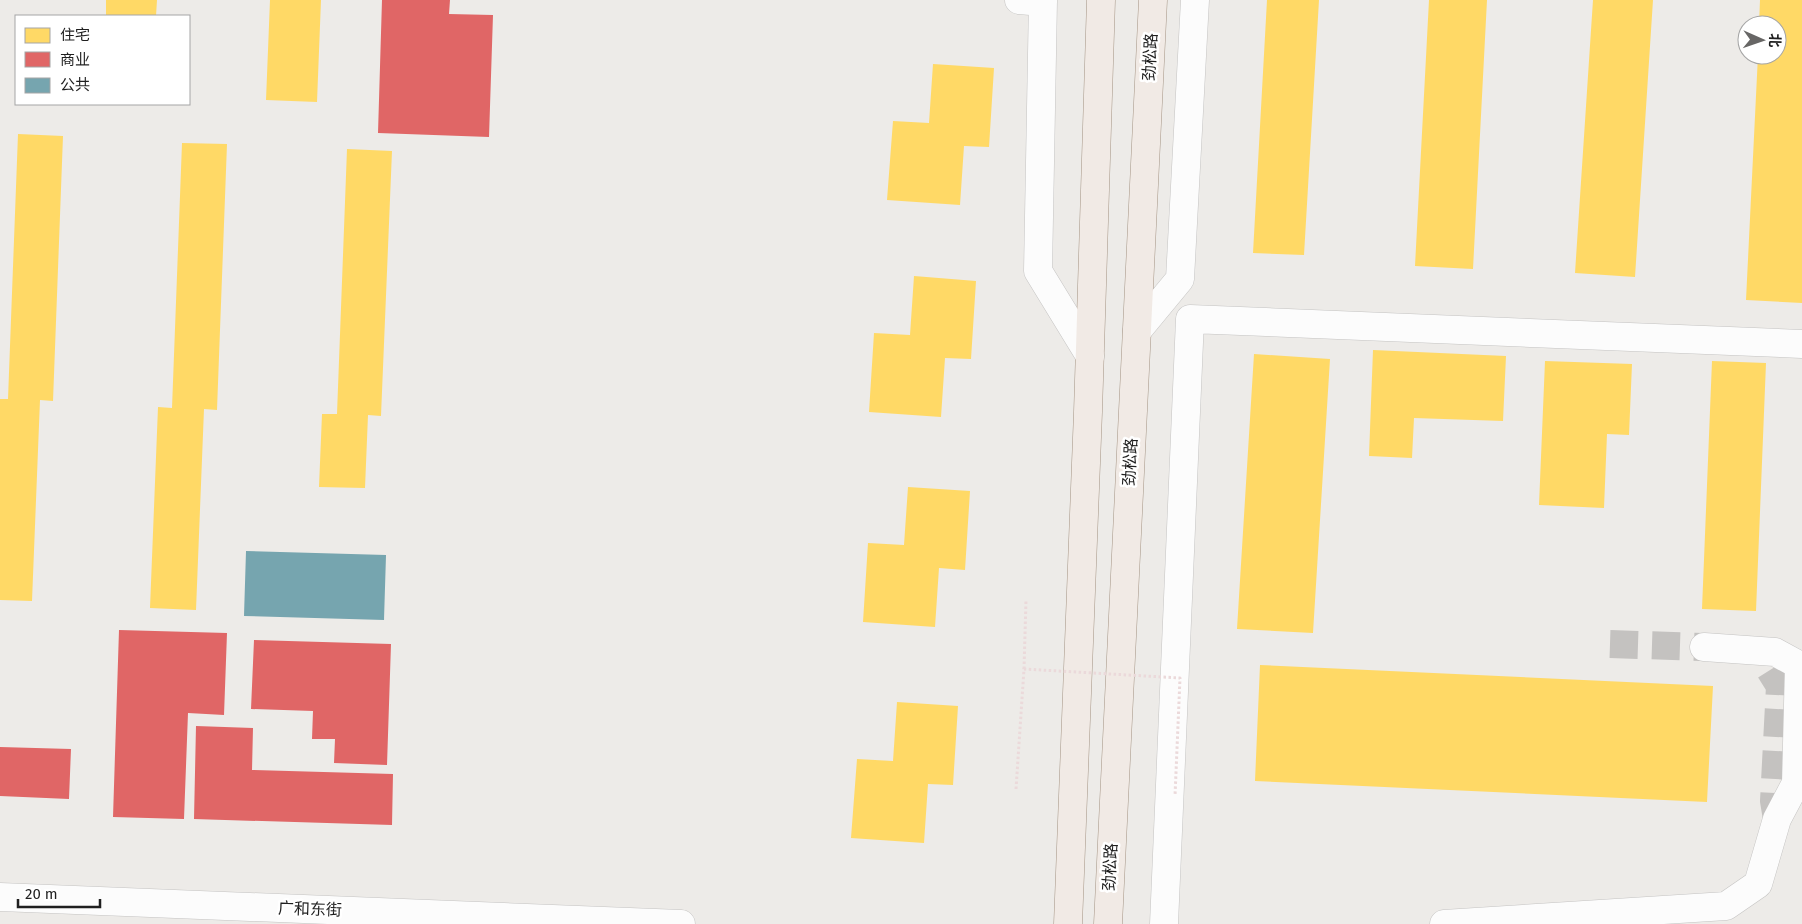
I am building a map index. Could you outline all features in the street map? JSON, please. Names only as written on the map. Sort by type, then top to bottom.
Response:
[{"type":"main road","points":[[1068,924],[1090,356],[1101,0]]},
{"type":"main road","name":"劲松路","points":[[1108,924],[1153,0]]},
{"type":"street","points":[[1137,331],[1180,279],[1195,0]]},
{"type":"street","points":[[1035,1],[1038,270],[1090,356]]},
{"type":"street","points":[[1164,924],[1190,319],[1802,344]]},
{"type":"street","points":[[1444,924],[1508,923],[1726,906],[1758,884],[1777,820],[1796,783],[1799,665],[1775,652],[1704,647]]},
{"type":"street","name":"广和东街","points":[[0,897],[681,924]]},
{"type":"path","points":[[1016,789],[1024,669],[1026,600]]},
{"type":"path","points":[[1024,669],[1180,678],[1175,796]]},
{"type":"building: 住宅","points":[[106,0],[157,0],[156,15],[106,15]]},
{"type":"building: 住宅","points":[[270,0],[321,0],[317,102],[266,100]]},
{"type":"building: 住宅","points":[[1267,0],[1319,0],[1304,255],[1253,253]]},
{"type":"building: 住宅","points":[[1429,0],[1487,0],[1473,269],[1415,266]]},
{"type":"building: 住宅","points":[[1593,0],[1653,0],[1635,277],[1575,273]]},
{"type":"building: 住宅","points":[[1760,0],[1802,0],[1802,303],[1746,300],[1758,65],[1787,65],[1787,15],[1759,15]]},
{"type":"building: 住宅","points":[[933,64],[994,68],[989,147],[964,146],[960,205],[887,200],[893,121],[929,123]]},
{"type":"building: 住宅","points":[[18,134],[63,136],[53,401],[40,400],[32,601],[0,600],[0,399],[8,399]]},
{"type":"building: 住宅","points":[[182,143],[227,144],[217,410],[204,409],[196,610],[150,608],[158,407],[172,408]]},
{"type":"building: 住宅","points":[[347,149],[392,151],[381,416],[368,415],[365,488],[319,487],[322,414],[337,414]]},
{"type":"building: 住宅","points":[[914,276],[976,281],[971,359],[945,358],[941,417],[869,412],[874,333],[910,335]]},
{"type":"building: 住宅","points":[[1373,350],[1506,356],[1503,421],[1414,418],[1412,458],[1369,456]]},
{"type":"building: 住宅","points":[[1254,354],[1330,359],[1313,633],[1237,629]]},
{"type":"building: 住宅","points":[[1545,361],[1632,364],[1629,435],[1607,434],[1604,508],[1539,505]]},
{"type":"building: 住宅","points":[[1712,361],[1766,363],[1756,611],[1702,609]]},
{"type":"building: 住宅","points":[[908,487],[970,491],[965,570],[939,568],[935,627],[863,622],[868,543],[904,545]]},
{"type":"building: 住宅","points":[[1260,665],[1713,686],[1707,802],[1255,781]]},
{"type":"building: 住宅","points":[[897,702],[958,706],[953,785],[928,784],[924,843],[851,838],[857,759],[893,761]]},
{"type":"building: 商业","points":[[382,0],[450,0],[449,14],[493,15],[489,137],[378,133]]},
{"type":"building: 商业","points":[[119,630],[227,633],[224,715],[188,713],[184,819],[113,817]]},
{"type":"building: 商业","points":[[254,640],[391,644],[387,765],[334,763],[335,739],[312,739],[313,711],[251,709]]},
{"type":"building: 商业","points":[[196,726],[253,728],[252,770],[393,774],[392,825],[194,819]]},
{"type":"building: 商业","points":[[0,747],[71,749],[69,799],[0,796]]},
{"type":"building: 公共","points":[[246,551],[386,555],[384,620],[244,616]]},
{"type":"tunnel","points":[[1610,644],[1704,647]]},
{"type":"tunnel","points":[[1770,670],[1780,686],[1774,801],[1777,819]]}]
